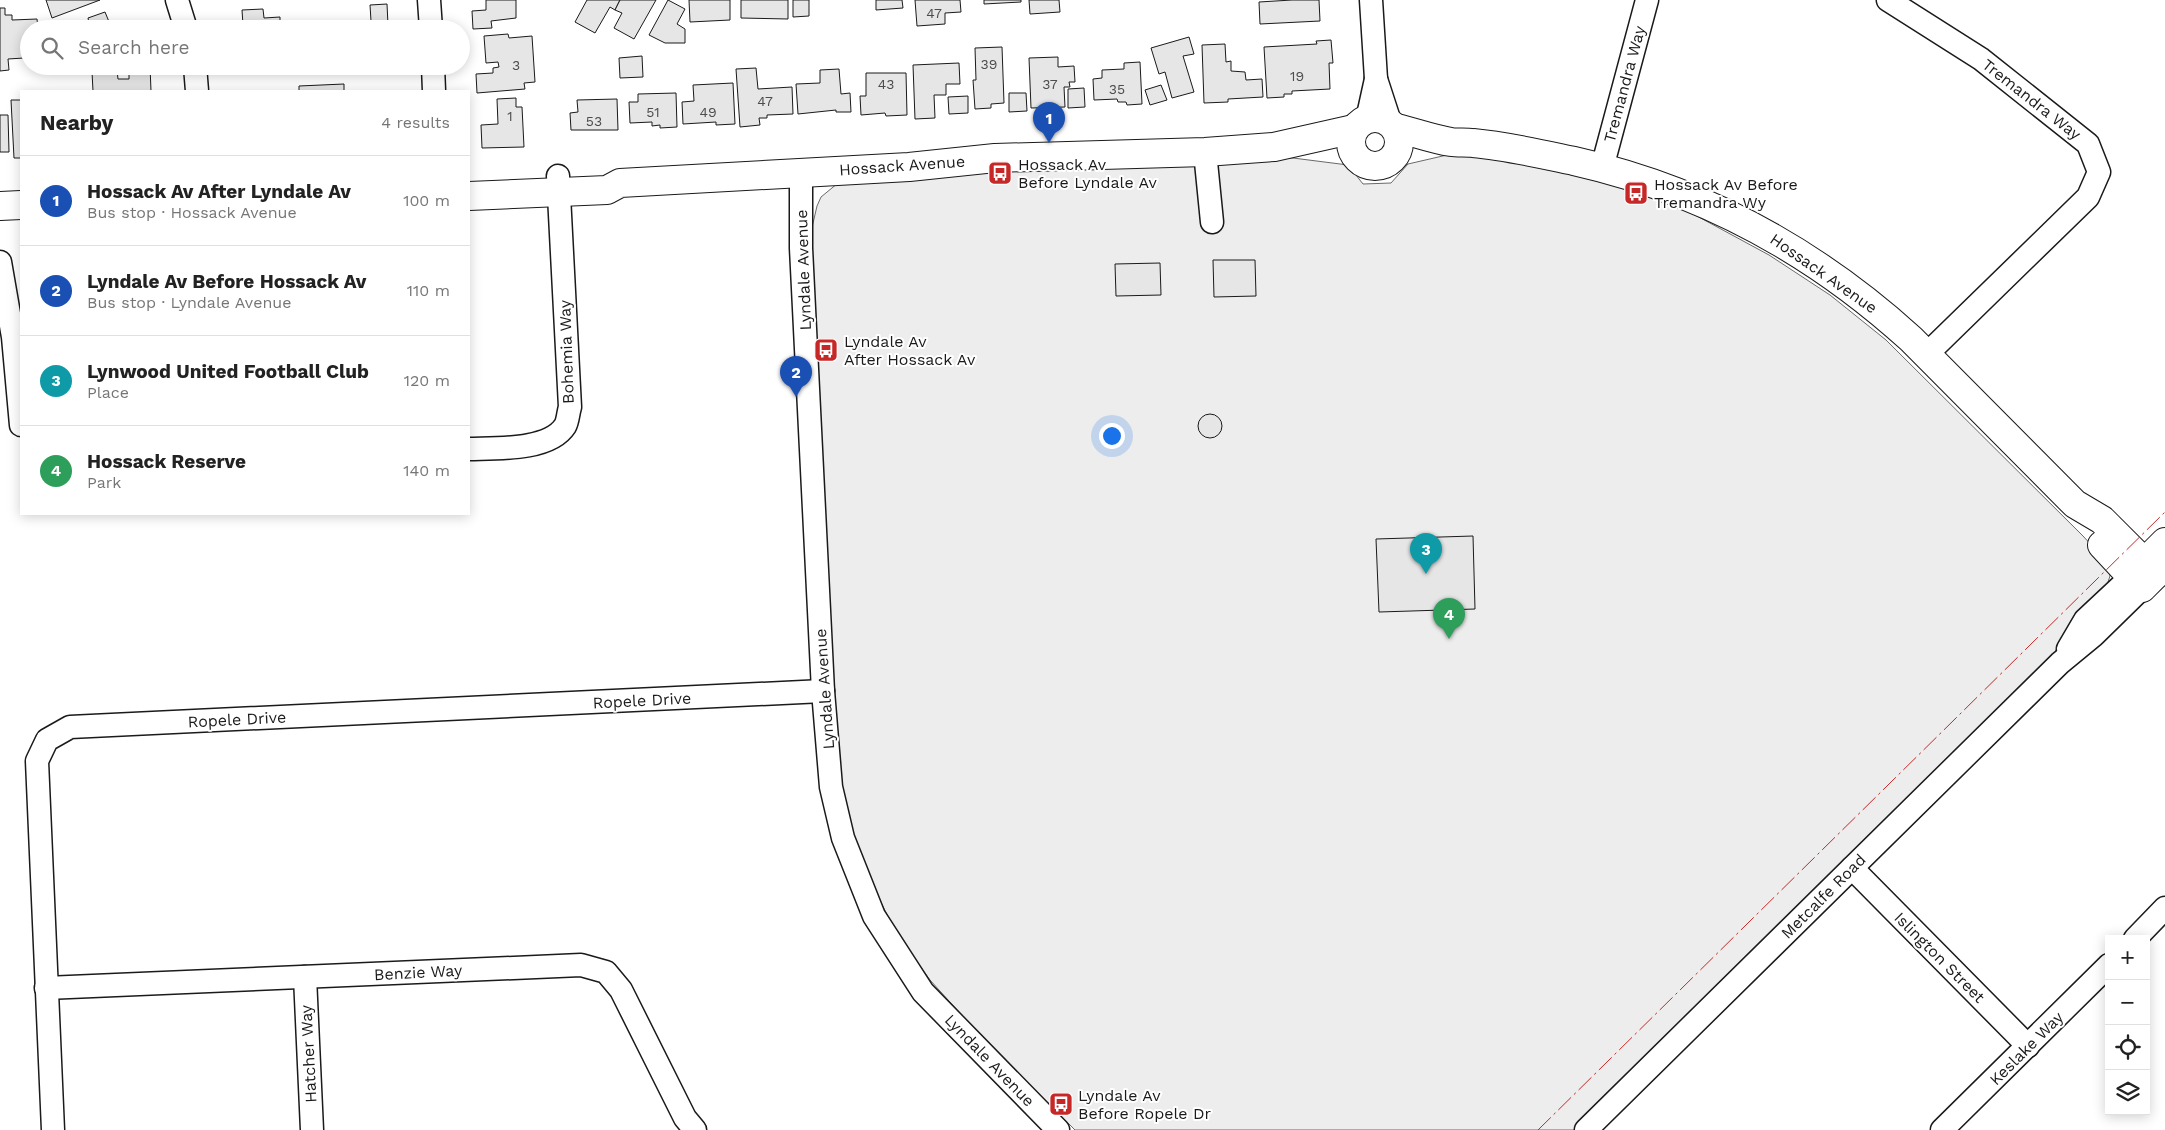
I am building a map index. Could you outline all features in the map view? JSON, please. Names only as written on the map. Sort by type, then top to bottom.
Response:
[{"type":"main road","name":"Hossack Avenue","points":[[470,180],[558,184],[607,190],[620,183],[910,166],[995,158],[1205,152],[1274,147],[1376,134],[1498,146],[1602,168],[1677,191],[1738,218],[1806,256],[1856,292],[1887,317],[1927,354],[2075,504],[2088,530],[2148,573]]},
{"type":"main road","name":"Hossack Avenue","points":[[470,196],[558,184]]},
{"type":"main road","points":[[0,206],[20,205]]},
{"type":"main road","points":[[0,221],[20,220]]},
{"type":"main road","name":"Metcalfe Road","points":[[2148,573],[2165,542]]},
{"type":"street","points":[[177,0],[183,20]]},
{"type":"street","points":[[429,0],[430,20]]},
{"type":"street","points":[[1371,0],[1376,80],[1376,134]]},
{"type":"street","name":"Tremandra Way","points":[[1602,168],[1647,0]]},
{"type":"street","name":"Tremandra Way","points":[[1888,0],[1980,59],[2088,144],[2099,172],[2088,197],[1927,354]]},
{"type":"street","points":[[196,75],[197,90]]},
{"type":"street","points":[[433,75],[434,90]]},
{"type":"street","points":[[1205,152],[1212,222]]},
{"type":"street","name":"Lyndale Avenue","points":[[801,172],[801,248],[823,691],[831,787],[843,838],[874,916],[923,992],[1058,1130]]},
{"type":"street","name":"Bohemia Way","points":[[470,449],[525,446],[544,441],[560,431],[566,424],[570,407],[558,184]]},
{"type":"street","points":[[0,262],[13,337],[20,414]]},
{"type":"street","name":"Metcalfe Road","points":[[1586,1130],[2060,663],[2094,635],[2148,573]]},
{"type":"street","name":"Ropele Drive","points":[[54,1130],[37,761],[47,740],[70,727],[823,691]]},
{"type":"street","name":"Islington Street","points":[[1852,868],[2028,1046]]},
{"type":"street","points":[[2140,935],[2163,915]]},
{"type":"street","name":"Benzie Way","points":[[46,988],[581,964],[606,972],[621,990],[685,1118],[696,1130]]},
{"type":"street","name":"Keslake Way","points":[[1942,1130],[2105,969]]},
{"type":"street","name":"Hatcher Way","points":[[305,977],[312,1130]]},
{"type":"shaded area","points":[[1447,155],[1502,159],[1600,180],[1684,209],[1769,255],[1830,295],[1886,340],[2083,536],[2108,563],[2110,576],[2105,591],[2058,661],[1574,1130],[1075,1130],[977,1032],[930,980],[895,931],[870,880],[854,837],[842,788],[833,687],[810,236],[817,206],[821,197],[838,183],[1143,162],[1293,158],[1348,165],[1363,184],[1391,183],[1408,164]]},
{"type":"building","points":[[46,0],[100,0],[52,18]]},
{"type":"building","points":[[486,0],[516,0],[516,18],[491,21],[492,28],[473,29],[472,11],[486,10]]},
{"type":"building","points":[[587,0],[620,0],[615,10],[610,7],[595,33],[575,22]]},
{"type":"building","points":[[620,0],[656,0],[634,39],[614,28],[622,13],[615,10]]},
{"type":"building","points":[[668,0],[685,9],[677,24],[685,29],[685,43],[665,43],[649,35]]},
{"type":"building","points":[[689,0],[730,0],[730,20],[690,22]]},
{"type":"building","points":[[741,0],[788,0],[788,19],[741,18]]},
{"type":"building","points":[[793,0],[809,0],[809,16],[793,17]]},
{"type":"building","points":[[876,0],[902,0],[903,8],[876,10]]},
{"type":"building","points":[[915,0],[960,0],[961,12],[945,13],[945,24],[917,26]]},
{"type":"building","points":[[984,0],[1021,0],[1021,2],[984,4]]},
{"type":"building","points":[[1029,0],[1059,0],[1060,12],[1030,14]]},
{"type":"building","points":[[1319,0],[1320,21],[1260,24],[1259,2]]},
{"type":"building","points":[[387,4],[388,20],[371,20],[370,5]]},
{"type":"building","points":[[0,8],[5,8],[5,15],[12,15],[12,20],[37,19],[20,20],[20,58],[8,59],[9,70],[0,71]]},
{"type":"building","points":[[263,9],[264,18],[280,17],[280,20],[243,20],[242,10]]},
{"type":"building","points":[[105,12],[108,20],[88,20],[88,18]]},
{"type":"building","points":[[508,34],[509,38],[532,36],[535,82],[524,83],[525,89],[477,93],[476,74],[493,73],[493,68],[499,67],[498,62],[486,63],[484,36]]},
{"type":"building","points":[[1189,37],[1194,54],[1183,56],[1194,92],[1172,98],[1165,72],[1159,74],[1151,48]]},
{"type":"building","points":[[1331,40],[1333,63],[1329,63],[1330,89],[1292,91],[1292,94],[1284,94],[1284,97],[1267,98],[1264,47],[1317,44],[1316,41]]},
{"type":"building","points":[[1225,44],[1226,62],[1231,61],[1231,71],[1245,72],[1246,80],[1262,79],[1263,97],[1228,99],[1228,102],[1204,103],[1202,45]]},
{"type":"building","points":[[1002,47],[1004,103],[991,104],[991,108],[975,109],[973,80],[976,80],[975,48]]},
{"type":"building","points":[[642,56],[643,77],[620,78],[619,58]]},
{"type":"building","points":[[1058,57],[1058,67],[1074,66],[1075,82],[1069,82],[1070,87],[1064,87],[1065,107],[1031,108],[1029,58]]},
{"type":"building","points":[[1140,62],[1142,104],[1127,105],[1126,102],[1118,102],[1117,99],[1094,100],[1093,79],[1102,78],[1102,70],[1124,69],[1124,63]]},
{"type":"building","points":[[959,63],[960,84],[946,84],[946,95],[934,95],[935,118],[915,119],[913,65]]},
{"type":"building","points":[[756,68],[758,89],[792,87],[793,114],[767,115],[767,118],[759,118],[760,125],[740,127],[736,69]]},
{"type":"building","points":[[839,69],[841,94],[850,93],[851,112],[836,112],[836,110],[798,114],[796,84],[820,83],[820,70]]},
{"type":"building","points":[[866,73],[906,73],[907,115],[886,116],[885,113],[861,115],[860,96],[866,96]]},
{"type":"building","points":[[92,75],[118,75],[118,79],[129,79],[129,75],[150,75],[151,90],[93,90]]},
{"type":"building","points":[[733,83],[735,124],[716,125],[716,122],[683,124],[682,102],[694,101],[693,85]]},
{"type":"building","points":[[344,84],[344,90],[299,90],[299,86]]},
{"type":"building","points":[[1161,85],[1167,100],[1150,105],[1145,90]]},
{"type":"building","points":[[1084,88],[1085,107],[1068,108],[1068,89]]},
{"type":"building","points":[[676,93],[677,127],[660,128],[660,125],[652,126],[652,122],[630,123],[629,102],[638,102],[638,94]]},
{"type":"building","points":[[1009,93],[1026,93],[1027,111],[1009,112]]},
{"type":"building","points":[[968,96],[968,113],[949,114],[948,97]]},
{"type":"building","points":[[516,98],[516,107],[522,107],[524,147],[482,148],[481,125],[498,124],[497,99]]},
{"type":"building","points":[[617,99],[618,130],[571,130],[570,113],[578,112],[577,100]]},
{"type":"building","points":[[11,100],[20,100],[20,158],[14,158]]},
{"type":"building","points":[[0,115],[8,115],[9,152],[0,152]]},
{"type":"building","points":[[1213,260],[1255,260],[1256,296],[1214,297]]},
{"type":"building","points":[[1160,263],[1161,295],[1116,296],[1115,264]]},
{"type":"building","points":[[1210,414],[1219,417],[1222,426],[1219,435],[1210,438],[1201,435],[1198,426],[1201,417]]},
{"type":"building","points":[[1473,536],[1475,609],[1379,612],[1376,539]]},
{"type":"power","points":[[1538,1130],[2165,512]]},
{"type":"place","name":"Hossack Av After Lyndale Av","points":[[1049,143]]},
{"type":"place","name":"Hossack Av Before Lyndale Av","points":[[1000,173]]},
{"type":"place","name":"Hossack Av Before Tremandra Wy","points":[[1636,193]]},
{"type":"place","name":"Lyndale Av After Hossack Av","points":[[826,350]]},
{"type":"place","name":"Lyndale Av Before Hossack Av","points":[[796,397]]},
{"type":"place","name":"Lynwood United Football Club","points":[[1426,574]]},
{"type":"place","name":"Hossack Reserve","points":[[1449,639]]},
{"type":"place","name":"Lyndale Av Before Ropele Dr","points":[[1061,1104]]}]
